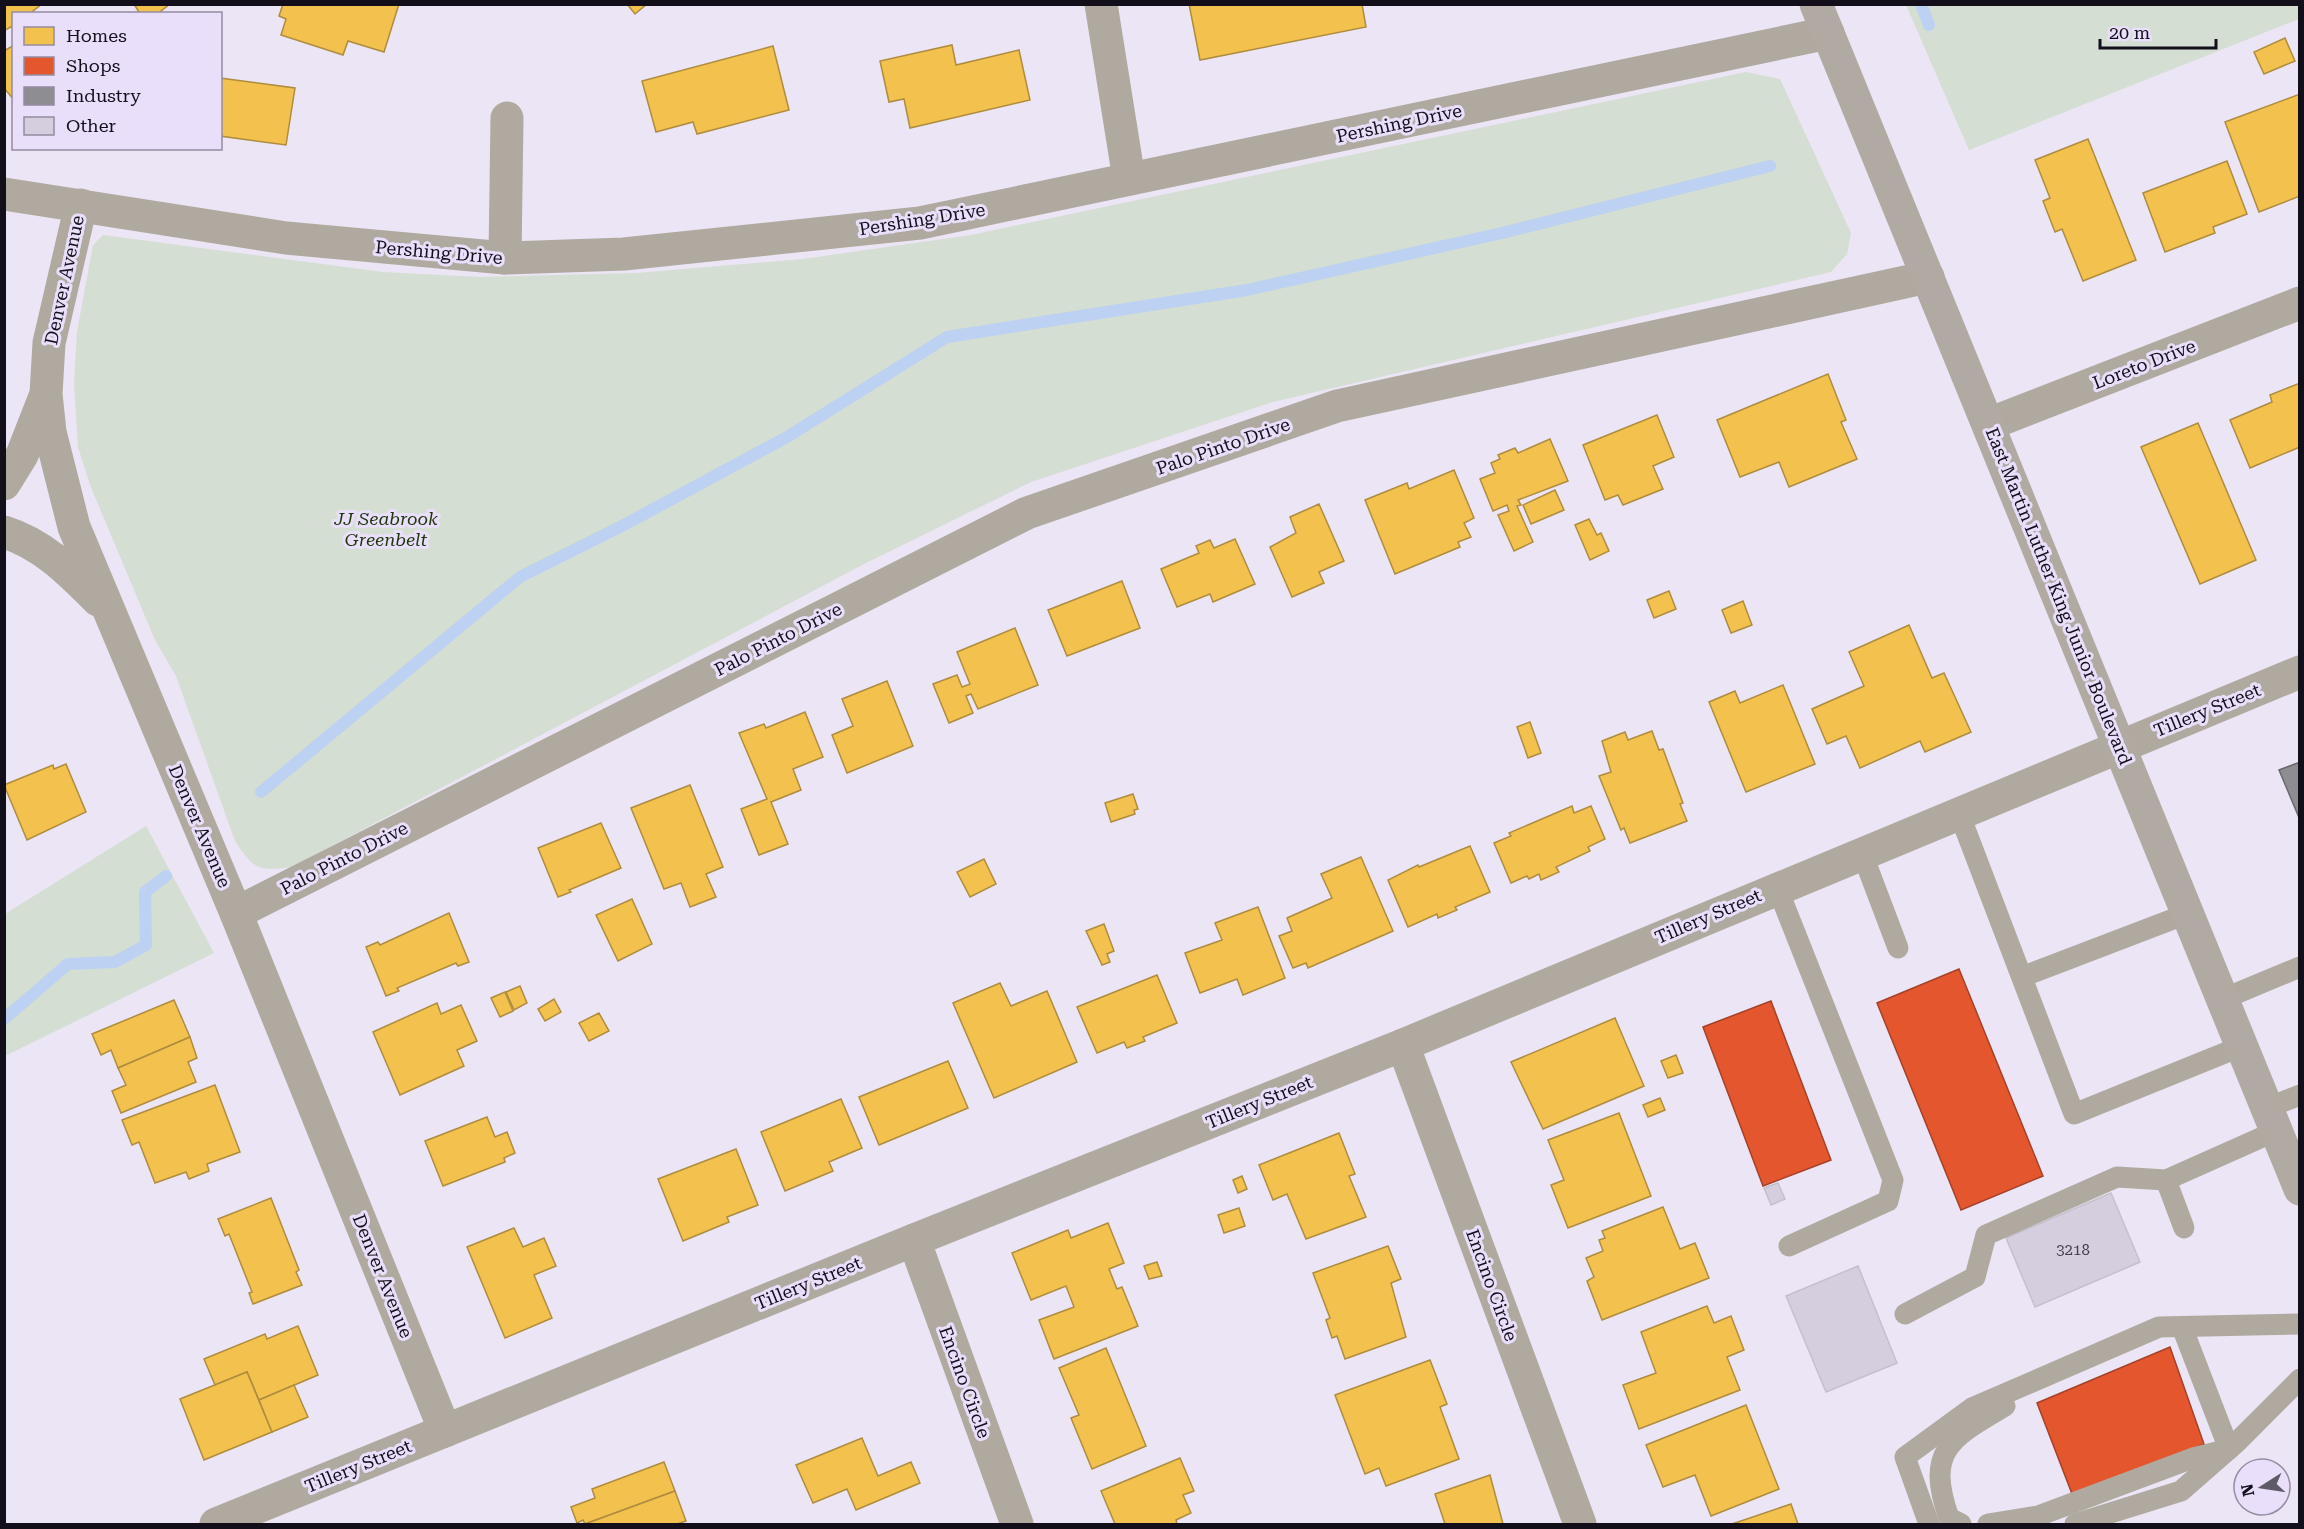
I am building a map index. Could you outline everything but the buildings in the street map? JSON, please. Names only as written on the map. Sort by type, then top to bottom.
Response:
[{"type":"main road","name":"East Martin Luther King Junior Boulevard","points":[[1822,19],[2300,1189]]},
{"type":"street","points":[[1101,4],[1129,179]]},
{"type":"street","name":"Pershing Drive","points":[[4,194],[286,238],[505,258],[624,254],[920,223],[1129,179],[1822,19]]},
{"type":"street","points":[[505,258],[507,118]]},
{"type":"street","name":"Denver Avenue","points":[[81,206],[49,343],[46,394],[50,432],[74,527],[236,913],[445,1431]]},
{"type":"street","name":"Palo Pinto Drive","points":[[236,913],[1027,513],[1337,406],[1928,277]]},
{"type":"street","name":"Loreto Drive","points":[[1989,424],[2300,303]]},
{"type":"street","points":[[4,484],[22,455],[46,394]]},
{"type":"street","points":[[4,532],[19,537],[61,563],[111,615]]},
{"type":"street","name":"Tillery Street","points":[[230,1522],[445,1431],[914,1240],[1403,1045],[2300,672]]},
{"type":"street","name":"Encino Circle","points":[[1403,1045],[1580,1524]]},
{"type":"street","name":"Encino Circle","points":[[914,1240],[1017,1524]]},
{"type":"lane","points":[[1959,813],[2024,976],[2074,1113],[2242,1046]]},
{"type":"lane","points":[[1862,853],[1898,948]]},
{"type":"lane","points":[[1777,888],[1893,1180],[1888,1201],[1789,1246]]},
{"type":"lane","points":[[2024,976],[2189,913]]},
{"type":"lane","points":[[2223,999],[2300,966]]},
{"type":"lane","points":[[1905,1314],[1975,1277],[1986,1235],[2117,1177],[2166,1180],[2272,1119],[2300,1095]]},
{"type":"lane","points":[[2166,1180],[2184,1228]]},
{"type":"lane","points":[[1929,1524],[1905,1457],[1972,1408],[2159,1327],[2300,1324]]},
{"type":"lane","points":[[2182,1327],[2229,1449]]},
{"type":"lane","points":[[1961,1524],[1949,1518],[1940,1491],[1940,1466],[1958,1434],[2074,1363]]},
{"type":"lane","points":[[2075,1524],[2181,1491],[2229,1449],[2300,1379]]},
{"type":"lane","points":[[1988,1524],[2038,1516],[2193,1458],[2229,1449]]},
{"type":"green space","points":[[2299,4],[2299,19],[1969,150],[1906,5]]},
{"type":"green space","name":"JJ Seabrook Greenbelt","points":[[1746,72],[1780,79],[1851,233],[1847,254],[1831,272],[1273,402],[1031,482],[864,564],[292,867],[271,869],[258,866],[247,858],[235,841],[176,676],[155,640],[90,485],[78,447],[74,382],[77,332],[93,245],[103,235],[383,272],[480,277],[636,273],[803,259],[971,235]]},
{"type":"green space","points":[[146,826],[214,953],[5,1056],[5,914]]},
{"type":"waterway","points":[[1921,4],[1929,25]]},
{"type":"waterway","points":[[261,792],[520,577],[622,526],[787,437],[947,337],[1247,290],[1502,233],[1770,166]]},
{"type":"waterway","points":[[4,1019],[68,964],[115,962],[146,945],[145,892],[166,876]]}]
